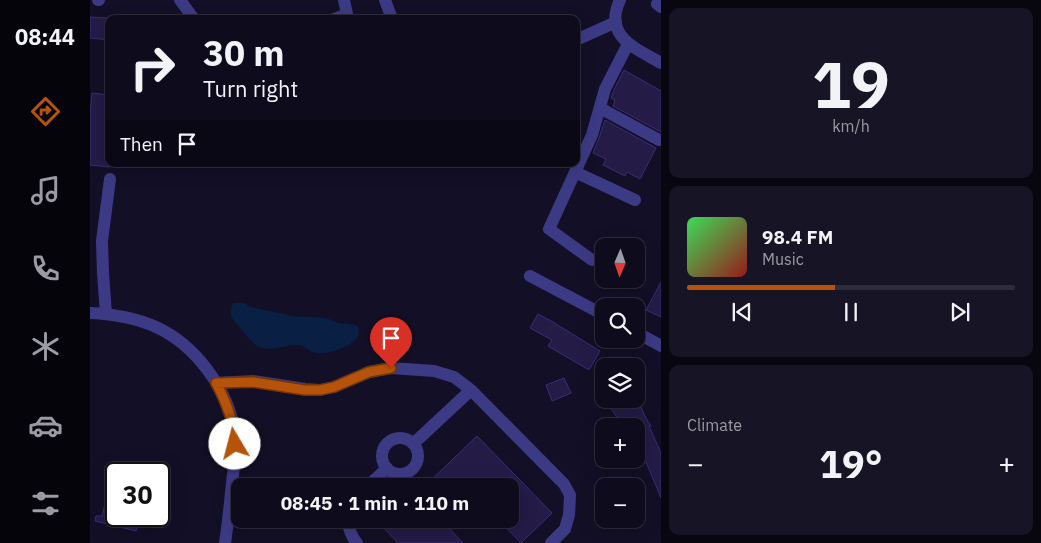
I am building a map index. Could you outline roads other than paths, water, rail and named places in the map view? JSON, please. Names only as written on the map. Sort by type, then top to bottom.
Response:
[{"type":"street","points":[[180,0],[191,15]]},
{"type":"street","points":[[344,0],[346,14],[344,15]]},
{"type":"street","points":[[385,0],[391,15]]},
{"type":"street","points":[[620,0],[617,7],[616,22],[618,31],[628,44],[661,63]]},
{"type":"street","points":[[659,0],[657,4],[661,7]]},
{"type":"street","points":[[580,38],[616,22]]},
{"type":"street","points":[[580,161],[592,135],[606,89],[628,44]]},
{"type":"street","points":[[600,108],[659,140]]},
{"type":"street","points":[[577,167],[549,229],[592,260]]},
{"type":"street","points":[[575,172],[635,200]]},
{"type":"street","points":[[106,314],[102,241],[110,179]]},
{"type":"street","points":[[530,276],[595,310]]},
{"type":"street","points":[[90,312],[133,319],[157,328],[180,342],[198,359],[216,383],[230,413],[235,434],[236,454],[225,543]]},
{"type":"street","points":[[645,337],[661,346]]},
{"type":"street","points":[[216,383],[253,382],[305,390],[320,390],[334,387],[369,372],[391,368],[434,371],[454,377],[471,390],[564,484],[570,495],[570,515],[565,529],[551,543]]},
{"type":"street","points":[[414,444],[471,390]]},
{"type":"street","points":[[398,438],[414,444],[418,455],[414,467],[410,471],[398,474],[387,468],[382,458],[382,453],[388,443],[398,438]]},
{"type":"street","points":[[376,478],[387,468]]},
{"type":"street","points":[[350,528],[357,543]]},
{"type":"water","points":[[234,303],[244,303],[251,307],[293,316],[326,318],[339,323],[356,325],[359,328],[358,336],[356,340],[346,346],[327,353],[314,352],[299,345],[270,349],[261,348],[249,339],[231,317],[231,309]]}]
